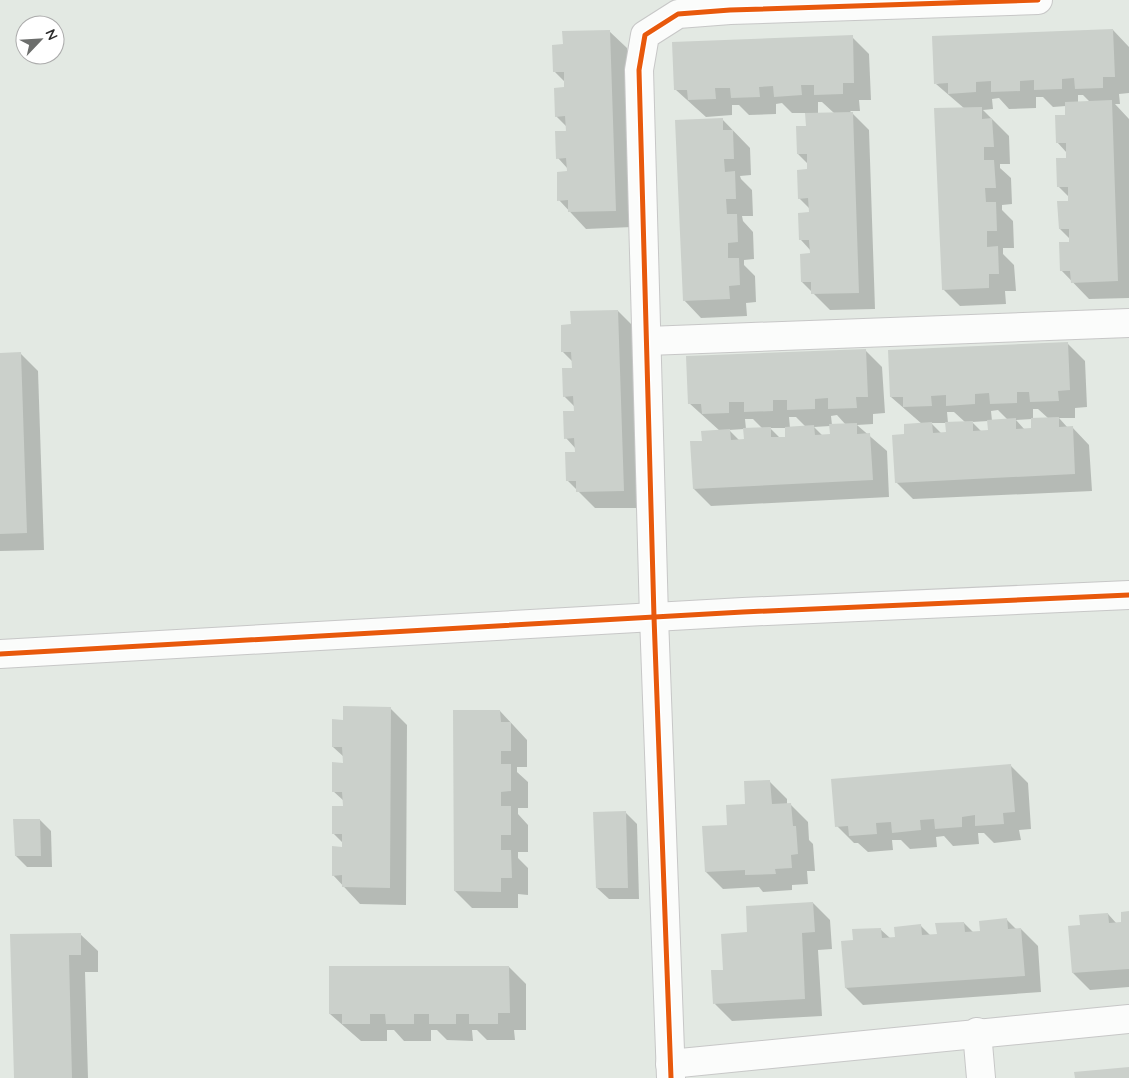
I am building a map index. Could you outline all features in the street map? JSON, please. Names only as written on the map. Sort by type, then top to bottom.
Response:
[{"type":"street","points":[[1038,0],[730,10],[678,14],[645,35],[639,70],[654,617],[670,1071],[977,1032],[1129,1019]]},
{"type":"street","points":[[646,340],[1129,323]]},
{"type":"street","points":[[0,654],[654,617],[1129,595]]},
{"type":"street","points":[[977,1032],[981,1078]]},
{"type":"building","points":[[1113,29],[1115,77],[1103,77],[1103,88],[1075,89],[1074,78],[1062,79],[1062,89],[1034,90],[1034,80],[1020,81],[1020,91],[991,92],[991,81],[976,82],[976,92],[948,94],[948,83],[934,84],[932,36]]},
{"type":"building","points":[[610,30],[616,211],[568,212],[568,200],[557,201],[557,172],[567,171],[566,158],[556,159],[555,131],[566,131],[565,116],[555,117],[554,88],[564,87],[564,72],[553,72],[552,45],[563,44],[562,31]]},
{"type":"building","points":[[853,35],[854,83],[843,83],[843,94],[814,95],[814,85],[801,85],[802,95],[774,97],[773,86],[759,87],[760,97],[731,98],[730,88],[715,88],[716,99],[688,100],[687,90],[674,90],[672,42]]},
{"type":"building","points":[[1112,100],[1118,281],[1071,283],[1070,271],[1060,271],[1059,242],[1069,242],[1069,229],[1059,229],[1057,201],[1068,201],[1068,187],[1057,187],[1056,158],[1066,158],[1066,143],[1056,143],[1055,115],[1065,115],[1065,102]]},
{"type":"building","points":[[982,107],[982,119],[992,118],[994,147],[984,147],[984,160],[994,160],[996,188],[985,188],[986,202],[996,202],[997,231],[987,231],[987,247],[998,246],[999,274],[989,274],[989,288],[942,290],[934,108]]},
{"type":"building","points":[[853,112],[859,293],[811,294],[811,282],[801,282],[800,254],[810,253],[809,240],[799,240],[798,213],[809,212],[808,198],[798,199],[797,170],[807,169],[807,154],[797,154],[796,126],[806,126],[805,113]]},
{"type":"building","points":[[723,118],[723,130],[733,130],[734,159],[724,159],[725,172],[735,171],[736,199],[726,199],[727,214],[737,214],[738,242],[728,243],[728,258],[739,258],[740,285],[729,286],[730,299],[683,301],[675,120]]},
{"type":"building","points":[[618,310],[624,491],[576,492],[576,481],[566,481],[565,452],[575,452],[574,438],[564,439],[563,411],[574,411],[573,396],[563,397],[562,368],[572,368],[571,352],[561,352],[561,325],[571,324],[570,311]]},
{"type":"building","points":[[1068,342],[1070,390],[1058,391],[1059,401],[1030,402],[1029,392],[1017,392],[1017,403],[990,404],[989,393],[975,394],[975,404],[946,406],[946,395],[931,396],[932,406],[903,407],[903,397],[890,397],[888,350]]},
{"type":"building","points":[[866,349],[868,397],[856,397],[857,408],[828,409],[828,398],[815,399],[815,409],[787,410],[787,400],[773,400],[773,411],[744,412],[744,402],[729,402],[729,413],[702,414],[701,404],[688,404],[686,356]]},
{"type":"building","points":[[21,352],[27,533],[0,534],[0,353]]},
{"type":"building","points":[[1059,417],[1059,427],[1073,426],[1075,474],[895,483],[892,435],[904,434],[904,424],[932,422],[933,433],[946,432],[945,422],[973,421],[973,431],[988,430],[987,420],[1016,418],[1016,429],[1031,428],[1031,418]]},
{"type":"building","points":[[857,423],[857,434],[870,433],[873,480],[693,489],[690,441],[702,441],[701,431],[730,429],[731,440],[744,439],[743,428],[771,427],[771,437],[785,437],[785,427],[814,425],[815,435],[830,434],[829,424]]},
{"type":"building","points":[[343,706],[391,707],[390,888],[342,887],[342,875],[332,876],[332,846],[342,847],[342,834],[332,834],[332,806],[343,806],[342,792],[332,792],[332,762],[343,763],[342,747],[332,747],[332,719],[343,720]]},
{"type":"building","points":[[453,710],[500,710],[501,722],[511,722],[511,751],[501,751],[501,764],[511,764],[511,791],[501,792],[501,806],[511,806],[511,835],[501,835],[501,850],[511,850],[512,878],[501,878],[501,892],[454,891]]},
{"type":"building","points":[[1011,764],[1015,812],[1003,813],[1004,824],[975,826],[975,815],[962,817],[962,827],[935,829],[934,819],[920,820],[921,830],[892,833],[891,822],[876,823],[877,834],[849,836],[848,826],[835,827],[831,779]]},
{"type":"building","points":[[770,780],[772,804],[791,803],[793,826],[796,826],[798,854],[791,855],[792,868],[775,869],[776,874],[745,875],[745,870],[705,872],[702,826],[727,825],[726,805],[745,804],[744,781]]},
{"type":"building","points":[[626,811],[628,888],[596,888],[593,812]]},
{"type":"building","points":[[13,819],[40,819],[41,856],[15,856]]},
{"type":"building","points":[[813,902],[815,932],[802,933],[805,999],[713,1004],[711,970],[723,970],[721,934],[747,932],[746,906]]},
{"type":"building","points":[[1129,911],[1129,969],[1072,973],[1068,926],[1080,925],[1079,915],[1108,913],[1109,923],[1121,922],[1121,912]]},
{"type":"building","points":[[1007,918],[1008,929],[1021,928],[1025,976],[845,988],[841,941],[853,940],[852,929],[881,928],[882,938],[895,937],[894,927],[921,924],[922,935],[937,934],[935,923],[964,922],[965,932],[980,931],[979,921]]},
{"type":"building","points":[[81,933],[81,955],[69,955],[72,1078],[14,1078],[10,934]]},
{"type":"building","points":[[329,966],[509,966],[510,1013],[498,1013],[498,1024],[469,1024],[469,1014],[456,1014],[456,1024],[429,1024],[429,1014],[414,1014],[414,1024],[386,1024],[385,1014],[370,1014],[370,1024],[342,1024],[342,1014],[329,1014]]},
{"type":"building","points":[[1129,1067],[1129,1078],[1075,1078],[1074,1072]]},
{"type":"cycle path","points":[[671,1078],[654,617],[639,70],[645,35],[678,14],[730,10],[1038,0]]},
{"type":"cycle path","points":[[0,654],[743,612],[1129,595]]}]
